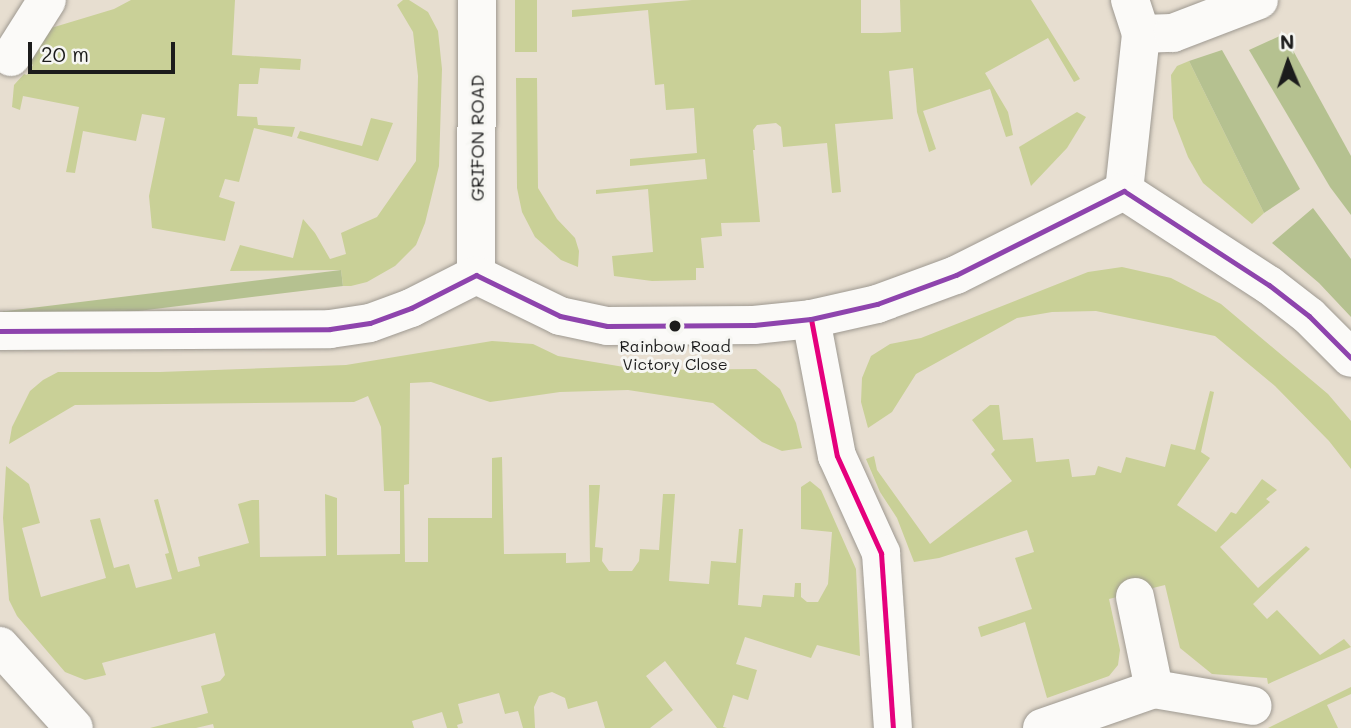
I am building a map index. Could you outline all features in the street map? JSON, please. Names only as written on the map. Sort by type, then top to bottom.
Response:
[{"type":"street","points":[[12,57],[47,0]]},
{"type":"street","name":"GRIFON ROAD","points":[[476,275],[477,0]]},
{"type":"street","points":[[1124,191],[1135,17],[1173,33],[1259,0]]},
{"type":"street","points":[[0,331],[330,329],[370,323],[411,308],[476,275],[559,316],[607,326],[754,325],[811,319],[877,304],[956,275],[1124,191]]},
{"type":"street","points":[[1124,191],[1269,285],[1309,316],[1351,358]]},
{"type":"street","points":[[811,319],[837,456],[881,553],[893,728]]},
{"type":"street","points":[[1135,597],[1154,689]]},
{"type":"street","points":[[0,646],[74,728]]},
{"type":"street","points":[[1042,728],[1154,689],[1253,706]]},
{"type":"green space","points":[[131,0],[235,0],[232,55],[301,59],[300,70],[260,68],[258,84],[239,84],[237,116],[257,117],[258,125],[295,127],[292,137],[254,128],[239,182],[225,179],[219,197],[235,202],[225,241],[152,228],[149,196],[165,118],[142,114],[136,141],[83,131],[75,173],[66,172],[79,107],[23,96],[20,110],[12,107],[14,85],[24,74],[27,75],[33,65],[30,62],[51,28],[114,9]]},
{"type":"green space","points":[[403,0],[409,0],[428,12],[438,31],[442,69],[439,166],[425,223],[416,245],[395,266],[367,282],[351,286],[343,286],[341,270],[230,271],[240,245],[293,258],[303,219],[315,233],[330,259],[346,254],[341,233],[377,217],[416,161],[418,76],[413,32],[397,5]]},
{"type":"green space","points":[[515,0],[537,0],[537,52],[515,52]]},
{"type":"green space","points":[[692,0],[861,0],[861,33],[881,33],[901,32],[900,0],[1031,0],[1080,79],[1074,82],[1048,38],[985,73],[1008,112],[1013,135],[1006,137],[990,89],[923,111],[936,149],[929,152],[917,112],[913,68],[889,71],[893,119],[835,124],[841,192],[832,193],[827,143],[783,147],[781,127],[776,123],[757,125],[753,130],[753,150],[760,222],[721,223],[722,236],[701,238],[704,268],[696,268],[696,280],[652,281],[614,276],[612,256],[653,252],[648,189],[596,194],[596,190],[707,179],[705,159],[630,166],[630,159],[697,153],[694,108],[666,110],[664,84],[655,85],[648,10],[572,17],[572,10]]},
{"type":"green space","points":[[1284,34],[1351,156],[1351,215],[1330,187],[1249,50]]},
{"type":"green space","points":[[1222,50],[1300,189],[1264,213],[1189,61]]},
{"type":"green space","points":[[1189,61],[1264,213],[1252,224],[1203,183],[1188,157],[1173,118],[1171,75],[1177,66]]},
{"type":"green space","points":[[516,78],[537,78],[538,188],[557,219],[575,238],[579,251],[578,267],[561,260],[535,237],[522,212],[517,188]]},
{"type":"green space","points":[[1077,112],[1086,117],[1067,148],[1031,186],[1019,147]]},
{"type":"green space","points":[[371,118],[393,123],[378,161],[297,138],[300,131],[362,146]]},
{"type":"green space","points":[[1313,208],[1351,259],[1351,317],[1319,283],[1272,243]]},
{"type":"green space","points":[[1122,267],[1171,278],[1221,304],[1328,394],[1351,421],[1351,469],[1329,441],[1275,386],[1215,336],[1096,311],[1052,312],[1017,318],[916,374],[892,412],[868,428],[861,402],[862,378],[871,356],[890,344],[921,338],[1088,272]]},
{"type":"green space","points":[[341,270],[343,286],[4,327],[3,312]]},
{"type":"green space","points":[[492,341],[533,344],[558,356],[642,370],[756,369],[780,389],[796,423],[802,448],[782,451],[762,442],[713,403],[628,390],[560,392],[490,402],[431,382],[410,383],[409,484],[404,485],[405,562],[428,562],[428,518],[492,518],[492,458],[502,457],[504,554],[566,553],[566,563],[590,562],[589,485],[600,485],[595,547],[603,548],[602,561],[609,571],[632,571],[639,561],[640,549],[659,550],[663,494],[675,494],[669,581],[709,584],[711,561],[736,563],[739,529],[743,529],[738,605],[761,607],[763,595],[794,597],[795,583],[801,583],[801,597],[807,602],[818,602],[828,584],[832,532],[801,529],[801,487],[810,481],[821,490],[856,569],[860,656],[817,645],[811,658],[745,637],[736,664],[757,670],[748,700],[733,695],[723,727],[727,728],[717,728],[665,661],[646,676],[673,710],[650,728],[605,728],[597,701],[568,709],[565,698],[552,692],[539,696],[534,707],[535,728],[523,728],[518,711],[505,714],[499,693],[458,704],[463,723],[457,725],[458,728],[447,728],[442,712],[412,721],[414,728],[214,728],[213,724],[196,728],[150,728],[208,713],[201,686],[220,681],[225,675],[215,633],[102,663],[106,675],[85,680],[65,672],[17,616],[9,600],[3,518],[6,466],[29,484],[40,523],[22,528],[41,597],[106,578],[90,520],[100,518],[114,568],[129,564],[136,588],[172,579],[165,554],[169,553],[154,500],[158,499],[178,572],[200,566],[198,557],[249,543],[238,504],[252,500],[259,500],[260,557],[326,556],[325,494],[337,498],[337,555],[400,554],[400,491],[384,491],[381,427],[368,396],[354,402],[75,405],[9,444],[12,427],[30,391],[43,380],[58,372],[160,372],[346,365]]},
{"type":"green space","points":[[1210,391],[1214,392],[1201,452],[1210,458],[1177,505],[1216,532],[1231,512],[1236,514],[1262,479],[1277,490],[1266,499],[1270,502],[1220,547],[1258,588],[1306,546],[1310,549],[1253,604],[1267,619],[1277,610],[1320,655],[1344,639],[1351,647],[1268,684],[1267,678],[1212,674],[1180,648],[1165,585],[1109,599],[1120,650],[1118,665],[1109,676],[1047,698],[1025,622],[981,637],[978,627],[1032,609],[1015,558],[1034,552],[1027,530],[939,558],[914,562],[897,518],[880,492],[866,459],[874,456],[877,470],[930,544],[1012,481],[991,454],[995,450],[972,420],[990,405],[999,405],[1003,440],[1033,438],[1036,462],[1069,459],[1072,477],[1095,475],[1098,466],[1121,473],[1126,457],[1165,467],[1171,444],[1195,450]]},
{"type":"green space","points":[[1351,687],[1351,694],[1327,705],[1338,728],[1268,728]]},
{"type":"transit line","points":[[0,331],[330,329],[370,323],[411,308],[476,275],[560,316],[607,326],[754,325],[811,319],[877,304],[956,275],[1124,191],[1269,285],[1309,316],[1351,358]]},
{"type":"transit line","points":[[811,319],[837,456],[881,553],[893,728]]},
{"type":"place","name":"Rainbow Road Victory Close","points":[[675,326]]}]
